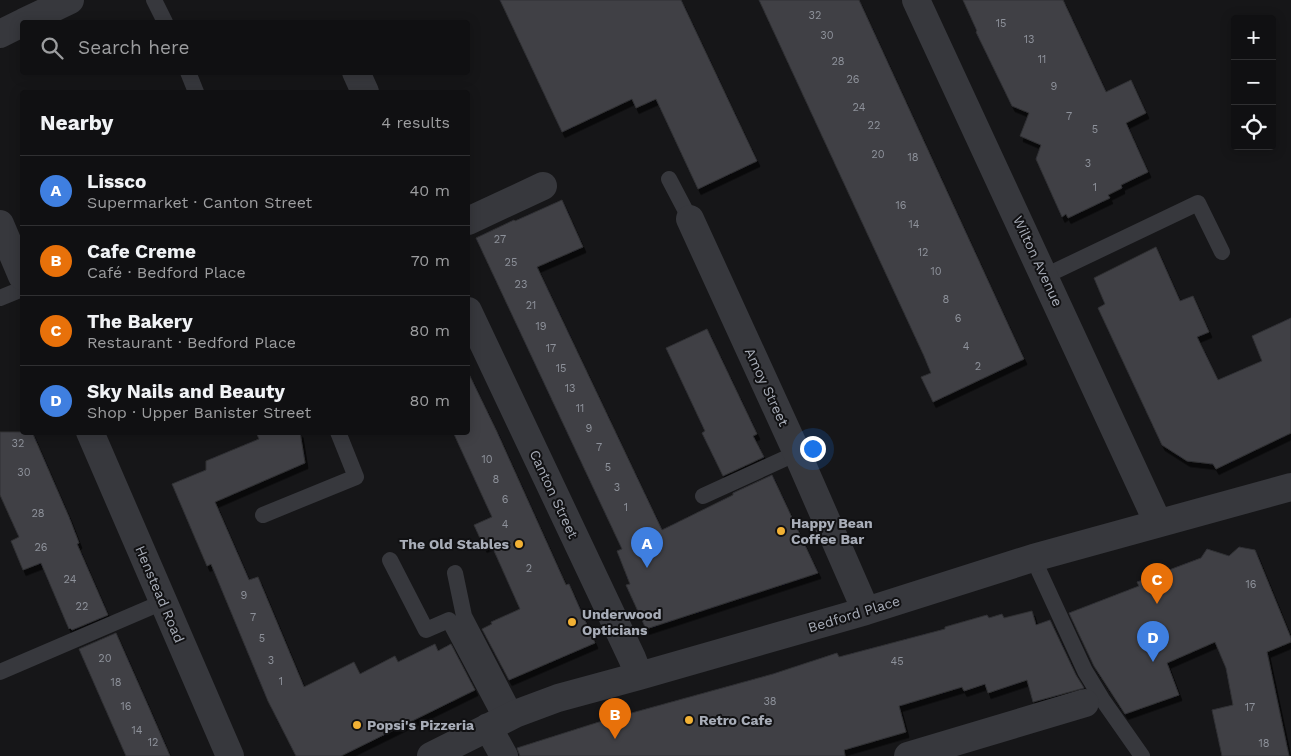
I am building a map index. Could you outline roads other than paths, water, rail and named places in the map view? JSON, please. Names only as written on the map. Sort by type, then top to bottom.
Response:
[{"type":"street","points":[[0,34],[22,17],[70,0]]},
{"type":"street","name":"Wilton Avenue","points":[[916,0],[1158,523]]},
{"type":"street","points":[[357,75],[364,90]]},
{"type":"street","points":[[470,220],[543,186]]},
{"type":"street","name":"Amoy Street","points":[[690,219],[797,453],[866,610]]},
{"type":"street","points":[[0,224],[20,271]]},
{"type":"street","name":"Canton Street","points":[[470,315],[639,676]]},
{"type":"street","name":"Henstead Road","points":[[91,435],[230,756]]},
{"type":"street","name":"Bedford Place","points":[[431,756],[502,720],[558,698],[866,610],[1033,558],[1158,523],[1223,507],[1288,495]]},
{"type":"street","points":[[908,756],[980,746],[1084,703]]},
{"type":"street","points":[[502,720],[504,756]]},
{"type":"lane","points":[[154,0],[164,20]]},
{"type":"lane","points":[[189,75],[195,90]]},
{"type":"lane","points":[[669,179],[690,219]]},
{"type":"lane","points":[[1045,276],[1198,203],[1222,252]]},
{"type":"lane","points":[[0,298],[20,290]]},
{"type":"lane","points":[[263,515],[356,477],[339,435]]},
{"type":"lane","points":[[703,496],[797,453]]},
{"type":"lane","points":[[1033,558],[1085,671],[1142,756]]},
{"type":"lane","points":[[390,560],[426,630],[449,620],[502,720]]},
{"type":"lane","points":[[455,574],[464,616],[502,720]]},
{"type":"lane","points":[[0,672],[163,602]]},
{"type":"place","name":"Happy Bean Coffee Bar","points":[[781,531]]},
{"type":"place","name":"The Old Stables","points":[[519,544]]},
{"type":"place","name":"Lissco","points":[[647,568]]},
{"type":"place","name":"The Bakery","points":[[1157,604]]},
{"type":"place","name":"Underwood Opticians","points":[[572,622]]},
{"type":"place","name":"Sky Nails and Beauty","points":[[1153,662]]},
{"type":"place","name":"Retro Cafe","points":[[689,720]]},
{"type":"place","name":"Popsi's Pizzeria","points":[[357,725]]},
{"type":"place","name":"Cafe Creme","points":[[615,739]]}]
